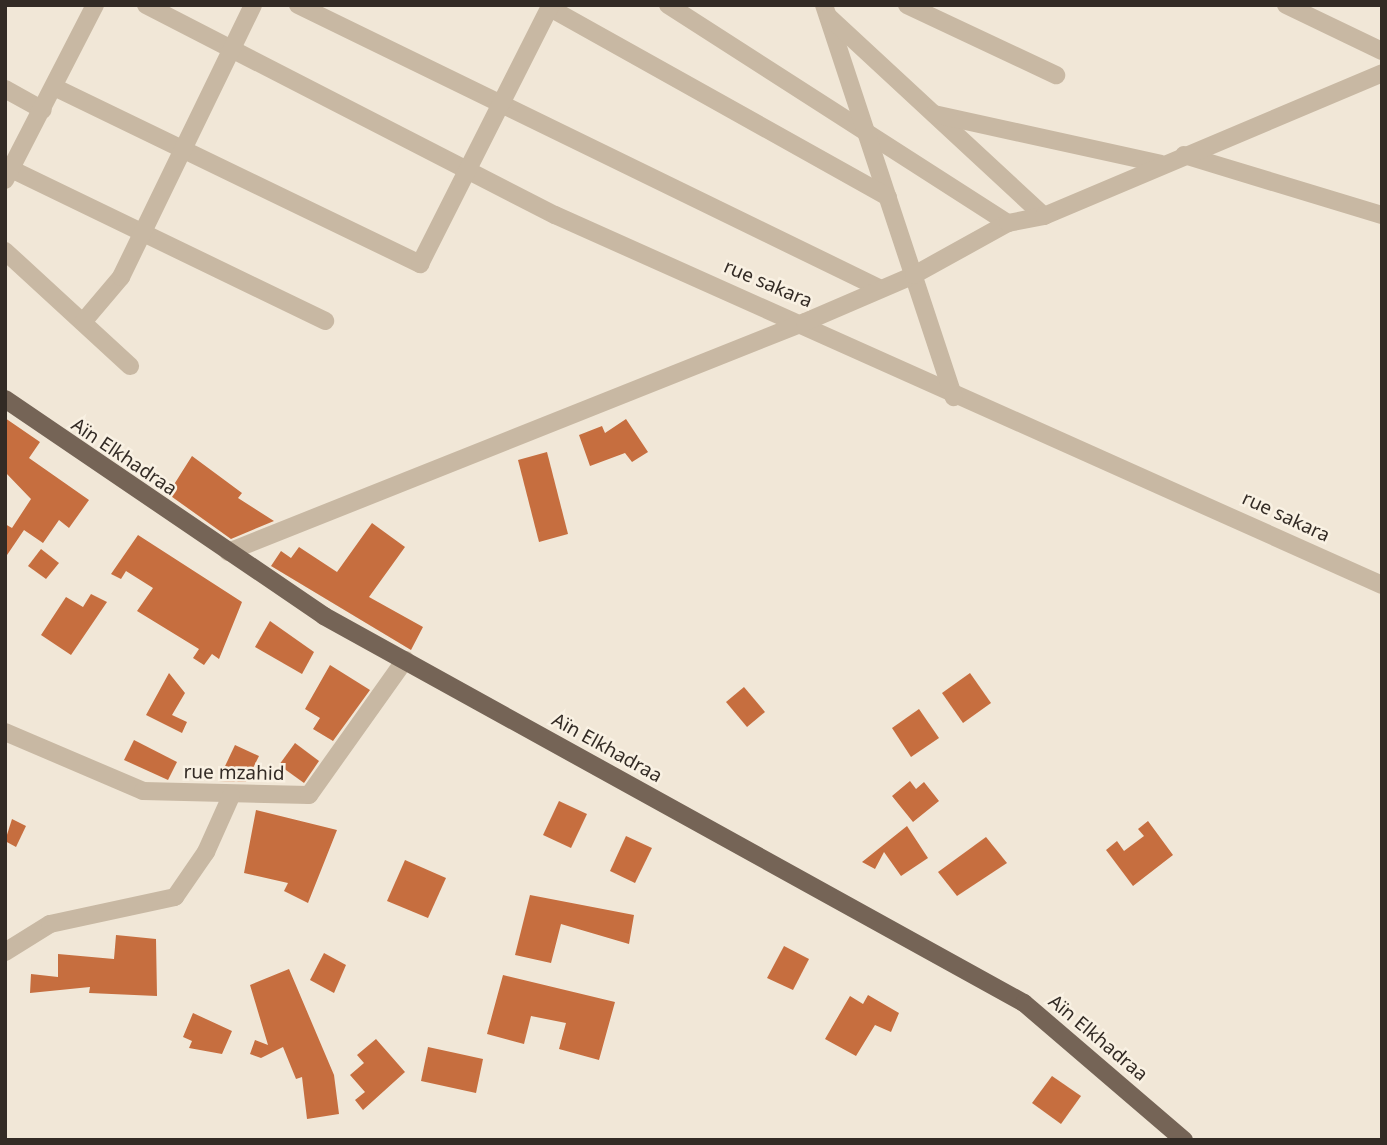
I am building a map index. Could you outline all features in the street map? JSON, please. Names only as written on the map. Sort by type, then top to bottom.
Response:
[{"type":"main road","name":"Aïn Elkhadraa","points":[[5,398],[228,552],[405,660],[1024,1003],[1184,1140]]},
{"type":"street","points":[[95,5],[8,175],[142,233],[326,321]]},
{"type":"street","name":"rue sakara","points":[[146,5],[555,215],[805,322],[954,395],[1382,585]]},
{"type":"street","points":[[83,322],[121,277],[253,5]]},
{"type":"street","points":[[298,5],[328,12],[502,103],[881,289]]},
{"type":"street","points":[[668,5],[1008,223]]},
{"type":"street","points":[[907,5],[1056,75]]},
{"type":"street","points":[[1286,5],[1382,51]]},
{"type":"street","points":[[54,87],[420,264],[550,7],[888,197]]},
{"type":"street","points":[[826,11],[859,125],[888,197],[954,395]]},
{"type":"street","points":[[826,11],[1044,216]]},
{"type":"street","points":[[228,552],[805,322],[914,275],[1008,223],[1044,216],[1161,164],[1382,73]]},
{"type":"street","points":[[5,89],[43,110]]},
{"type":"street","points":[[934,114],[1161,164]]},
{"type":"street","points":[[1184,155],[1382,215]]},
{"type":"street","points":[[5,251],[130,366]]},
{"type":"street","name":"rue mzahid","points":[[5,732],[143,791],[230,796],[309,795],[405,660]]},
{"type":"street","points":[[5,952],[50,924],[175,897],[206,852],[230,796]]},
{"type":"building","points":[[5,418],[40,442],[29,458],[89,500],[69,528],[59,520],[43,543],[24,530],[5,558],[5,524],[12,528],[31,499],[5,472]]},
{"type":"building","points":[[626,419],[648,452],[632,462],[625,453],[590,466],[579,435],[602,426],[605,433]]},
{"type":"building","points":[[547,452],[568,534],[539,542],[518,460]]},
{"type":"building","points":[[192,456],[242,493],[238,498],[274,521],[231,539],[168,494]]},
{"type":"building","points":[[372,523],[405,547],[369,597],[423,627],[411,650],[271,566],[281,551],[291,558],[299,547],[337,572]]},
{"type":"building","points":[[138,535],[242,602],[219,659],[212,654],[204,665],[193,658],[199,649],[137,611],[153,588],[126,571],[121,579],[111,574]]},
{"type":"building","points":[[41,549],[59,563],[46,579],[28,566]]},
{"type":"building","points":[[91,594],[107,602],[71,655],[41,635],[66,597],[83,607]]},
{"type":"building","points":[[270,621],[314,652],[302,674],[255,647]]},
{"type":"building","points":[[330,665],[370,690],[333,741],[313,729],[320,718],[305,709]]},
{"type":"building","points":[[169,673],[185,693],[172,715],[187,722],[182,733],[146,715]]},
{"type":"building","points":[[970,673],[991,703],[963,723],[942,693]]},
{"type":"building","points":[[744,687],[765,712],[747,727],[726,702]]},
{"type":"building","points":[[919,709],[939,738],[911,757],[892,728]]},
{"type":"building","points":[[134,740],[177,762],[168,780],[124,760]]},
{"type":"building","points":[[295,743],[319,761],[304,783],[279,765]]},
{"type":"building","points":[[235,745],[259,756],[246,782],[218,781]]},
{"type":"building","points":[[910,781],[916,789],[924,782],[939,801],[913,822],[892,796]]},
{"type":"building","points":[[559,801],[587,814],[571,848],[543,835]]},
{"type":"building","points":[[256,810],[337,830],[308,903],[284,891],[288,883],[244,873]]},
{"type":"building","points":[[12,819],[26,826],[16,847],[5,841]]},
{"type":"building","points":[[1148,821],[1173,855],[1133,886],[1106,850],[1117,841],[1124,851],[1144,836],[1138,829]]},
{"type":"building","points":[[907,826],[928,858],[901,876],[884,852],[875,869],[862,862]]},
{"type":"building","points":[[626,836],[652,848],[635,883],[610,871]]},
{"type":"building","points":[[986,837],[1007,863],[957,896],[938,872]]},
{"type":"building","points":[[405,860],[446,878],[428,918],[387,901]]},
{"type":"building","points":[[530,895],[634,915],[629,944],[561,924],[551,963],[515,955]]},
{"type":"building","points":[[116,935],[156,939],[157,996],[89,993],[90,987],[30,993],[31,974],[58,977],[58,954],[114,959]]},
{"type":"building","points":[[784,946],[809,959],[793,990],[767,978]]},
{"type":"building","points":[[324,953],[346,965],[334,993],[310,980]]},
{"type":"building","points":[[289,969],[334,1075],[339,1114],[307,1119],[302,1077],[296,1079],[283,1047],[261,1058],[250,1054],[255,1040],[268,1045],[250,985]]},
{"type":"building","points":[[503,975],[615,1002],[599,1060],[559,1049],[566,1023],[531,1016],[524,1044],[487,1034]]},
{"type":"building","points":[[868,995],[899,1013],[891,1032],[875,1025],[856,1056],[825,1039],[850,996],[863,1004]]},
{"type":"building","points":[[193,1013],[232,1031],[222,1054],[189,1048],[192,1041],[183,1037]]},
{"type":"building","points":[[376,1039],[405,1072],[363,1110],[355,1100],[365,1092],[350,1075],[364,1063],[357,1055]]},
{"type":"building","points":[[428,1047],[483,1059],[476,1093],[421,1081]]},
{"type":"building","points":[[1052,1076],[1081,1096],[1061,1124],[1032,1103]]}]
